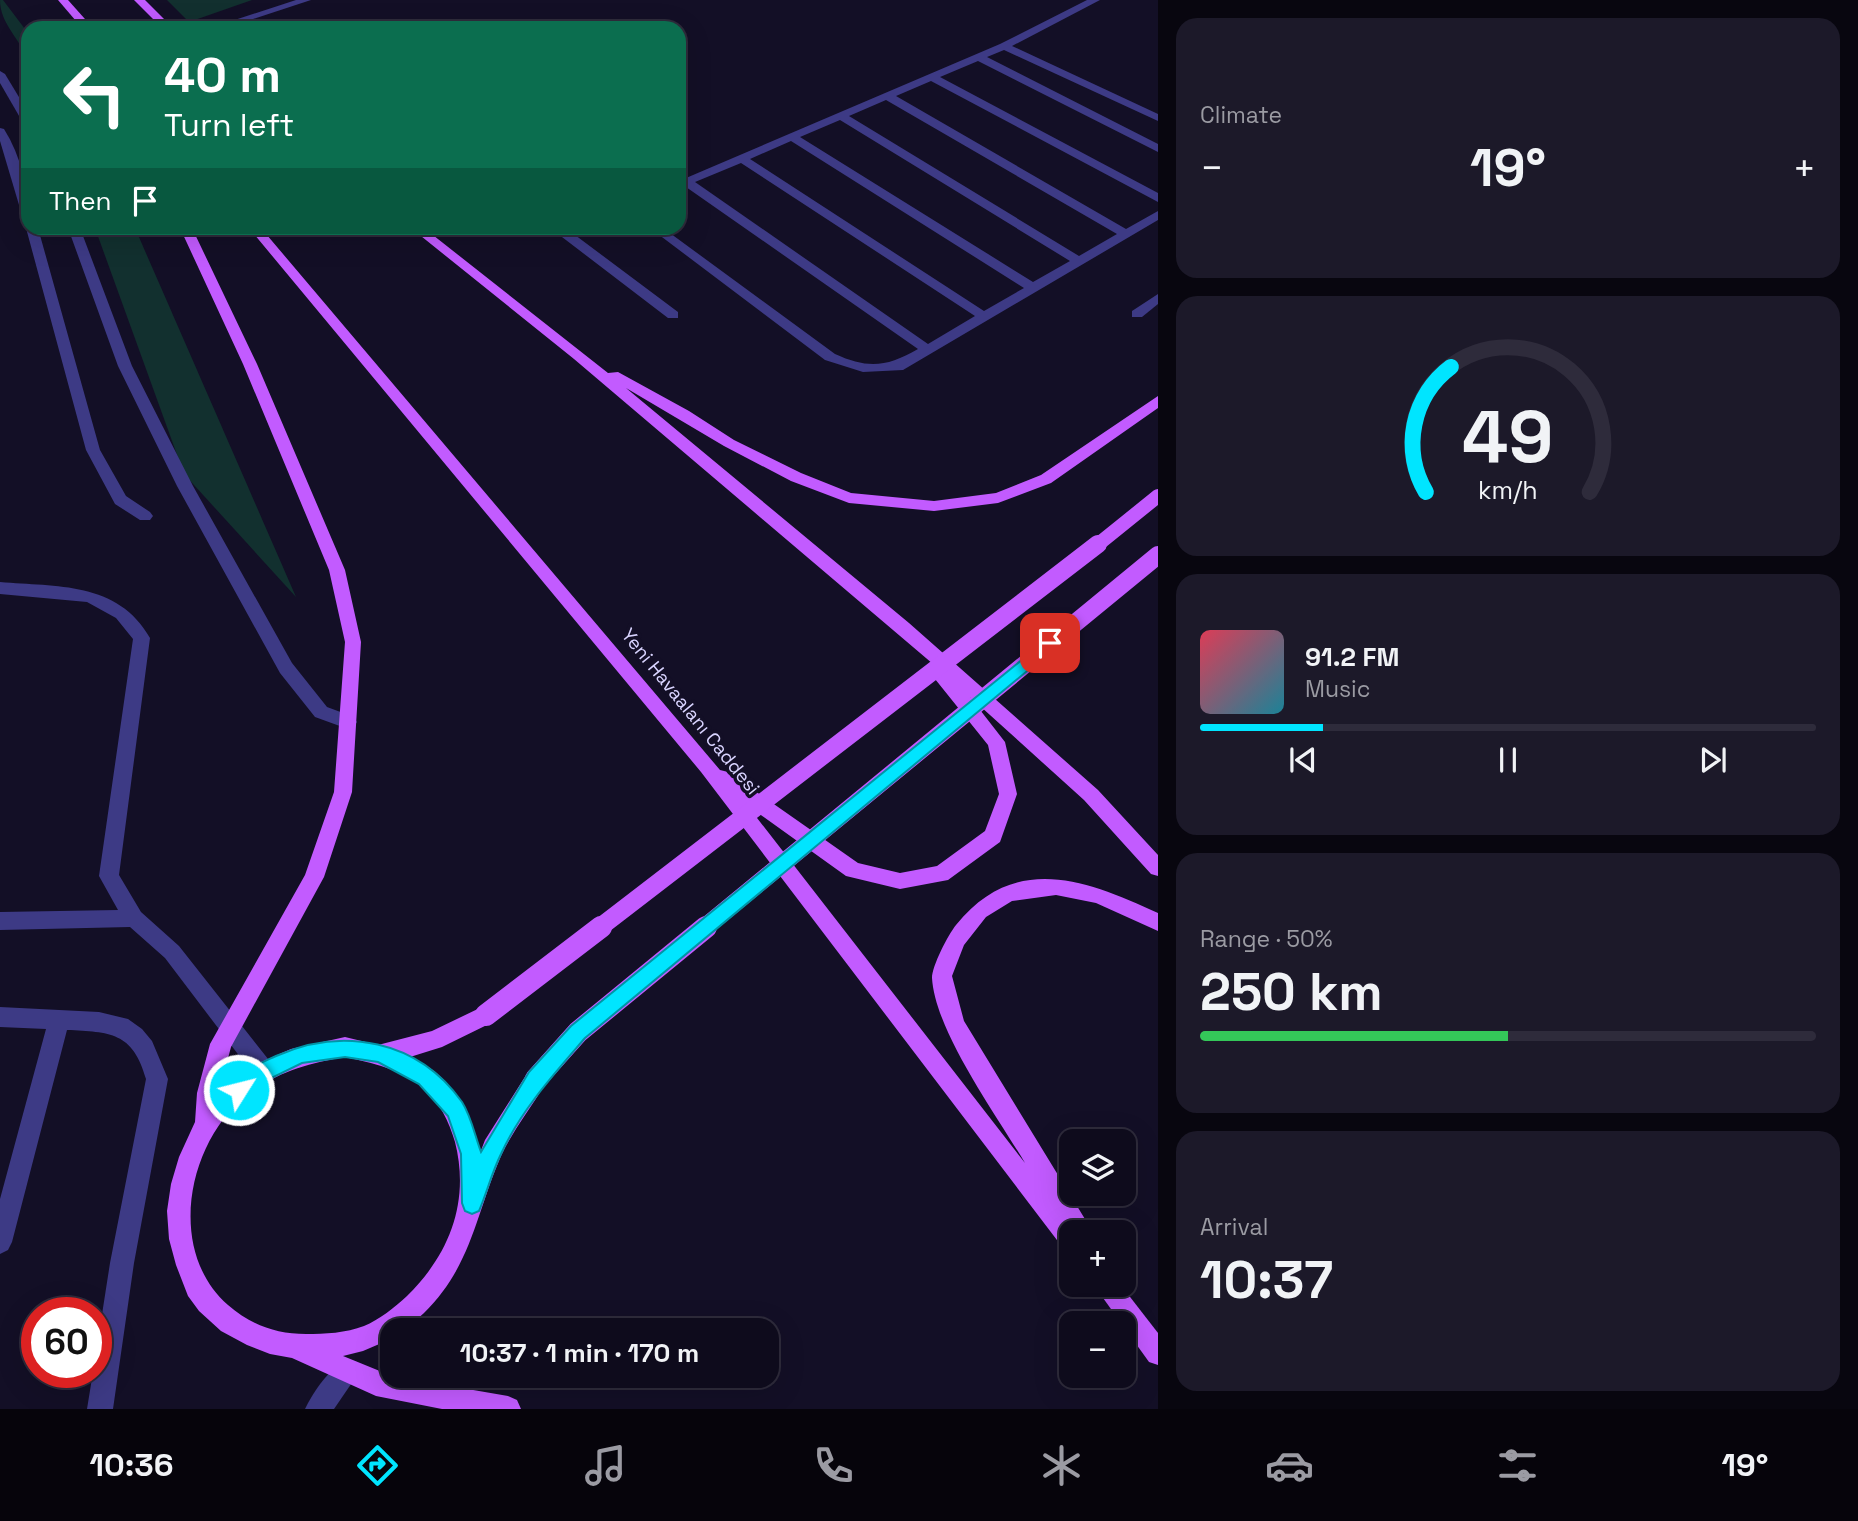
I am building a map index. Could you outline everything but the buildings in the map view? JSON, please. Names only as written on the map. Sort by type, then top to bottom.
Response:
[{"type":"main road","points":[[63,0],[82,21]]},
{"type":"main road","points":[[139,0],[161,21]]},
{"type":"main road","points":[[74,11],[78,21]]},
{"type":"main road","points":[[189,235],[250,364],[337,570],[353,642],[344,792],[314,877],[221,1044],[208,1093],[206,1127]]},
{"type":"main road","name":"Yeni Havaalanı Caddesi","points":[[261,235],[707,767],[1059,1224]]},
{"type":"main road","points":[[425,235],[579,356],[903,627],[1091,795],[1158,868]]},
{"type":"main road","points":[[579,356],[684,414],[729,443],[796,477],[849,498],[934,506],[998,498],[1046,479],[1158,401]]},
{"type":"main road","points":[[380,1054],[435,1040],[486,1015],[1089,552],[1158,496]]},
{"type":"main road","points":[[472,1203],[472,1154],[456,1110],[426,1077],[380,1054],[345,1048],[334,1049],[300,1054],[264,1071],[220,1105],[193,1146],[179,1195],[179,1244],[197,1289],[230,1325],[276,1346],[329,1347],[380,1331],[425,1298],[457,1254],[472,1203],[493,1148],[536,1079],[578,1032],[1158,555]]},
{"type":"main road","points":[[707,767],[853,870],[900,881],[941,874],[993,836],[1008,794],[996,742],[903,627]]},
{"type":"main road","points":[[1073,1220],[954,1024],[942,976],[956,940],[979,911],[1008,894],[1056,886],[1099,895],[1158,922]]},
{"type":"main road","points":[[1136,1325],[1158,1353]]},
{"type":"main road","points":[[295,1346],[376,1384],[508,1409]]},
{"type":"street","points":[[238,21],[306,0]]},
{"type":"street","points":[[686,183],[1004,46],[1095,0]]},
{"type":"street","points":[[1004,46],[1158,118]]},
{"type":"street","points":[[978,57],[1158,149]]},
{"type":"street","points":[[0,74],[21,109]]},
{"type":"street","points":[[931,77],[1158,198]]},
{"type":"street","points":[[887,96],[1126,234]]},
{"type":"street","points":[[841,116],[1079,261]]},
{"type":"street","points":[[0,131],[10,149],[21,189]]},
{"type":"street","points":[[792,137],[1033,288]]},
{"type":"street","points":[[741,158],[985,317]]},
{"type":"street","points":[[686,186],[928,350]]},
{"type":"street","points":[[665,235],[830,357],[844,364],[873,369],[898,367],[1158,215]]},
{"type":"street","points":[[34,235],[93,450],[120,500],[145,516]]},
{"type":"street","points":[[78,235],[125,366],[185,486],[286,667],[321,712],[348,722]]},
{"type":"street","points":[[567,235],[673,315]]},
{"type":"street","points":[[1137,314],[1158,298]]},
{"type":"street","points":[[0,588],[90,596],[122,614],[142,638],[109,876],[134,918],[172,951],[264,1071]]},
{"type":"street","points":[[0,921],[134,918]]},
{"type":"street","points":[[0,1017],[118,1024],[142,1044],[152,1060],[157,1079],[122,1263],[100,1409]]},
{"type":"street","points":[[0,1242],[59,1021]]},
{"type":"street","points":[[318,1409],[348,1371]]},
{"type":"green space","points":[[0,0],[3,0],[21,24],[21,46],[6,23]]},
{"type":"green space","points":[[167,0],[252,0],[192,21],[188,21]]},
{"type":"green space","points":[[98,235],[138,235],[296,597],[184,474]]},
{"type":"route","points":[[239,1090],[258,1074],[300,1054],[345,1048],[380,1054],[426,1077],[456,1110],[472,1154],[472,1203],[493,1148],[521,1102],[536,1079],[578,1032],[1050,643]]}]
